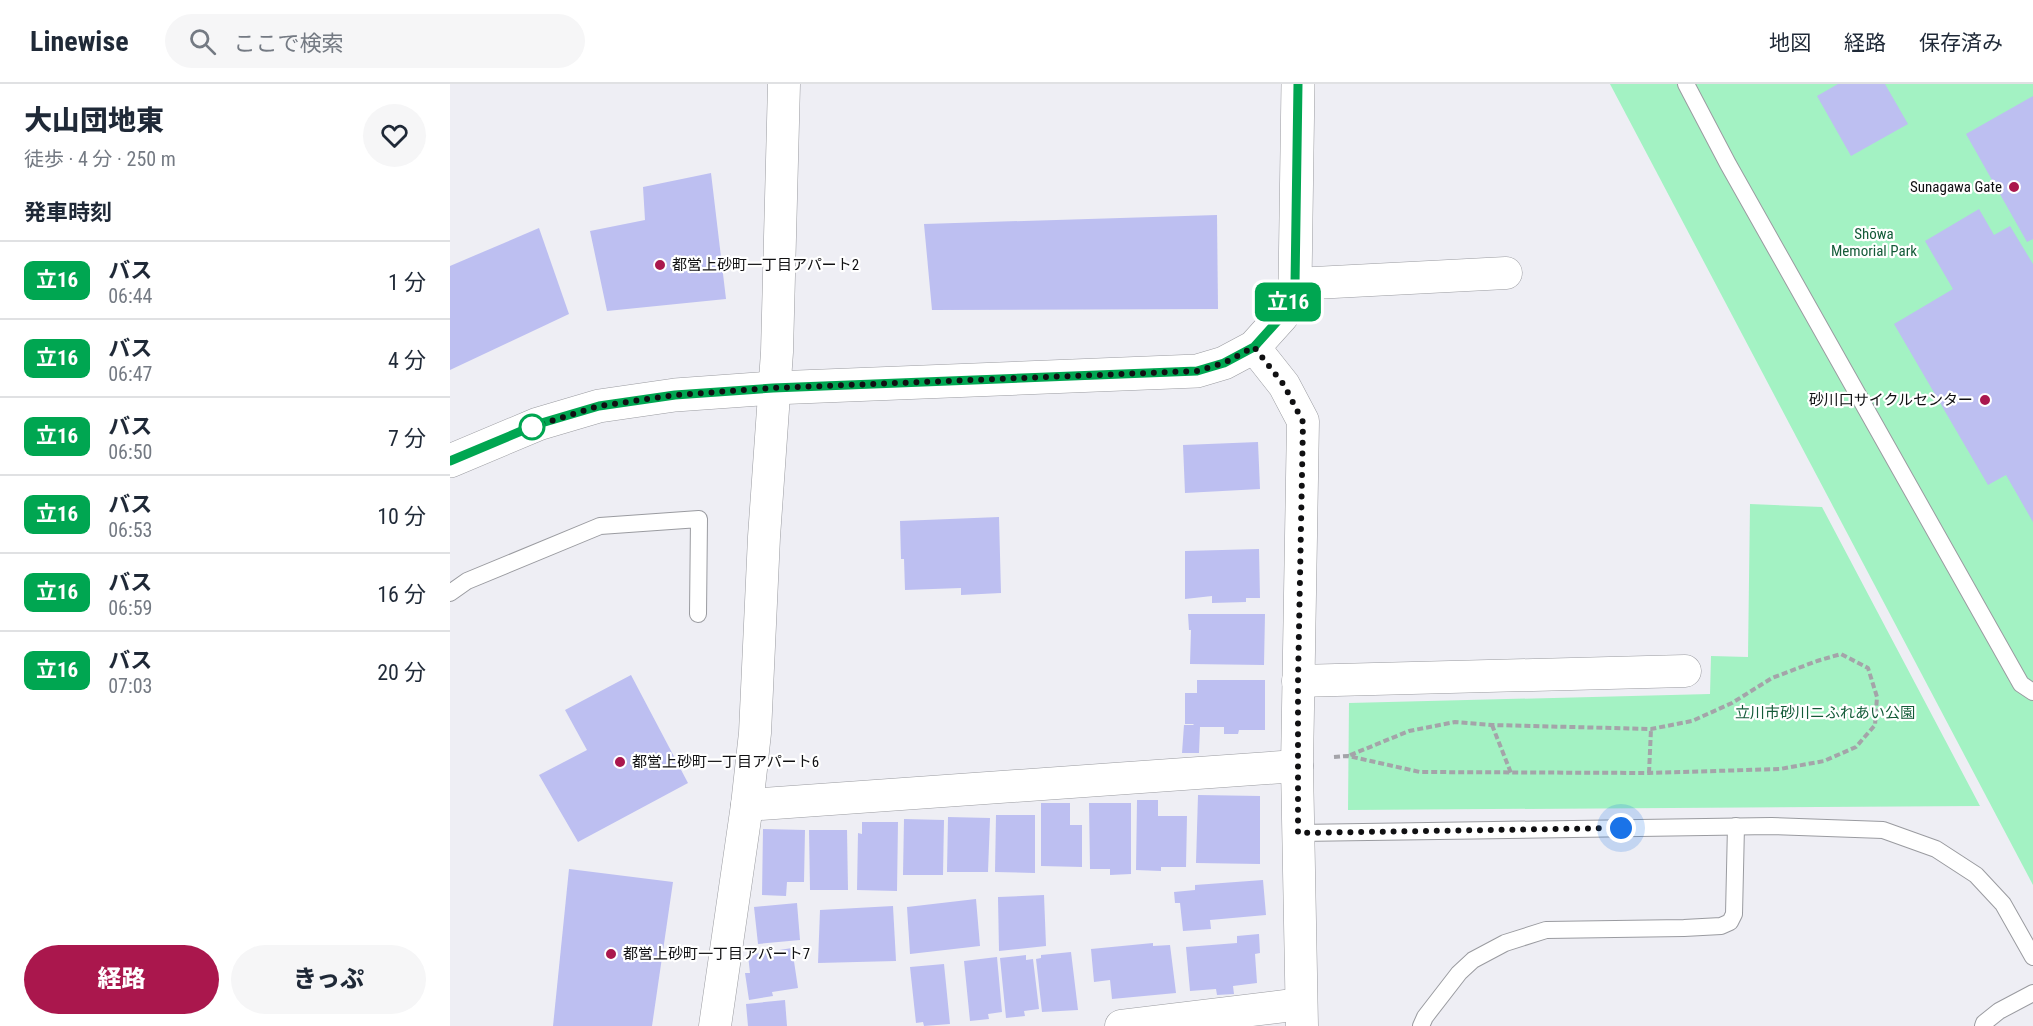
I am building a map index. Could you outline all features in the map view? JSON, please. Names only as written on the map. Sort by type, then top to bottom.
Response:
[{"type":"street","points":[[715,1026],[747,805],[755,733],[773,388],[777,352],[784,84]]},
{"type":"street","points":[[450,461],[538,424],[599,406],[675,395],[773,388],[1197,371],[1224,363],[1254,347],[1282,316],[1295,284],[1298,84]]},
{"type":"street","points":[[1295,284],[1506,273]]},
{"type":"street","points":[[1121,1026],[1301,1015],[1297,766],[1303,422],[1284,385],[1254,347]]},
{"type":"street","points":[[1298,681],[1685,671]]},
{"type":"street","points":[[747,805],[1297,766]]},
{"type":"lane","points":[[1686,84],[1728,164],[2021,684],[2033,692]]},
{"type":"lane","points":[[450,593],[467,581],[600,526],[699,519],[698,614]]},
{"type":"lane","points":[[1298,833],[1736,826],[1883,830],[1936,849],[1976,875],[2003,904],[2033,957]]},
{"type":"lane","points":[[1421,1026],[1425,1017],[1459,973],[1473,960],[1505,944],[1546,930],[1684,928],[1721,926],[1730,922],[1734,914],[1736,826]]},
{"type":"lane","points":[[1983,1026],[1999,1011],[2033,993]]},
{"type":"path","points":[[1841,654],[1868,668],[1877,697],[1875,725],[1856,747],[1824,761],[1780,769],[1649,773],[1420,772],[1348,756],[1409,731],[1455,722],[1651,729],[1692,721],[1732,703],[1772,678],[1841,654]]},
{"type":"path","points":[[1491,725],[1511,774]]},
{"type":"path","points":[[1649,773],[1651,729]]},
{"type":"green space","name":"Shōwa Memorial Park","points":[[1610,84],[2033,84],[2033,885]]},
{"type":"green space","name":"立川市砂川ニふれあい公園","points":[[1750,504],[1822,507],[1980,806],[1348,810],[1349,703],[1710,694],[1711,656],[1748,657]]},
{"type":"building","points":[[1838,84],[1885,84],[1908,124],[1851,156],[1817,96]]},
{"type":"building","name":"Sunagawa Gate","points":[[2033,96],[2033,239],[2027,242],[1966,134]]},
{"type":"building","name":"都営上砂町一丁目アパート2","points":[[711,173],[726,299],[607,311],[590,231],[645,220],[643,187]]},
{"type":"building","name":"砂川口サイクルセンター","points":[[1979,209],[1994,235],[2010,226],[2033,264],[2033,522],[2006,475],[1988,485],[1894,324],[1953,289],[1925,241]]},
{"type":"building","points":[[1217,215],[1218,309],[932,310],[924,224]]},
{"type":"building","points":[[539,228],[569,314],[450,370],[450,266]]},
{"type":"building","points":[[1258,442],[1260,489],[1185,493],[1183,445]]},
{"type":"building","points":[[999,517],[1001,593],[961,595],[961,588],[905,590],[900,521]]},
{"type":"building","points":[[1259,549],[1260,598],[1246,598],[1246,602],[1212,603],[1212,596],[1185,599],[1185,551]]},
{"type":"building","points":[[1188,614],[1265,614],[1264,665],[1190,664],[1191,630],[1189,630]]},
{"type":"building","name":"都営上砂町一丁目アパート6","points":[[631,675],[688,783],[578,842],[539,775],[587,750],[565,710]]},
{"type":"building","points":[[1197,680],[1265,680],[1265,730],[1239,730],[1238,734],[1224,734],[1224,727],[1200,727],[1199,753],[1182,753],[1184,725],[1194,724],[1185,724],[1185,693],[1197,693]]},
{"type":"building","points":[[1198,795],[1260,796],[1260,864],[1196,863]]},
{"type":"building","points":[[1137,800],[1158,800],[1158,816],[1187,816],[1186,867],[1161,867],[1161,871],[1136,870]]},
{"type":"building","points":[[1041,803],[1070,803],[1070,825],[1082,825],[1082,867],[1041,866]]},
{"type":"building","points":[[1089,803],[1131,803],[1131,874],[1110,875],[1110,869],[1090,869]]},
{"type":"building","points":[[996,815],[1035,815],[1035,873],[995,872]]},
{"type":"building","points":[[948,817],[990,818],[988,872],[947,872]]},
{"type":"building","points":[[904,819],[944,820],[943,875],[903,875]]},
{"type":"building","points":[[862,822],[898,822],[897,891],[857,890],[858,833],[862,834]]},
{"type":"building","points":[[763,829],[805,830],[804,882],[787,882],[786,896],[762,895]]},
{"type":"building","points":[[809,830],[847,830],[848,890],[810,890]]},
{"type":"building","name":"都営上砂町一丁目アパート7","points":[[569,869],[673,882],[652,1026],[553,1026]]},
{"type":"building","points":[[1263,880],[1266,915],[1210,920],[1211,929],[1183,931],[1180,903],[1175,903],[1174,892],[1195,890],[1195,885]]},
{"type":"building","points":[[1044,895],[1046,946],[999,951],[998,897]]},
{"type":"building","points":[[976,899],[980,946],[910,954],[907,907]]},
{"type":"building","points":[[797,903],[800,940],[758,944],[754,907]]},
{"type":"building","points":[[893,906],[896,961],[818,963],[820,910]]},
{"type":"building","points":[[1259,934],[1260,953],[1255,954],[1257,983],[1233,986],[1234,994],[1217,995],[1216,989],[1190,991],[1186,947],[1237,943],[1237,936]]},
{"type":"building","points":[[1153,943],[1153,946],[1170,945],[1176,993],[1112,999],[1110,980],[1094,982],[1091,949]]},
{"type":"building","points":[[792,948],[798,988],[772,992],[773,996],[749,1000],[745,973],[750,973],[748,955]]},
{"type":"building","points":[[1071,952],[1078,1010],[1042,1012],[1036,959],[1041,958],[1041,955]]},
{"type":"building","points":[[1026,955],[1026,960],[1033,959],[1039,1009],[1024,1011],[1025,1016],[1006,1018],[1000,958]]},
{"type":"building","points":[[997,957],[1002,1012],[988,1014],[989,1019],[970,1021],[964,961]]},
{"type":"building","points":[[944,964],[950,1024],[924,1026],[923,1022],[916,1023],[910,967]]},
{"type":"building","points":[[785,1000],[787,1026],[748,1026],[746,1004]]},
{"type":"bus line","name":"立16","points":[[450,461],[538,424],[599,406],[675,395],[773,388],[1197,371],[1224,363],[1254,347],[1282,316],[1295,284],[1298,84]]},
{"type":"place","name":"Sunagawa Gate","points":[[2014,187]]},
{"type":"place","name":"都営上砂町一丁目アパート2","points":[[660,265]]},
{"type":"place","name":"砂川口サイクルセンター","points":[[1985,400]]},
{"type":"place","name":"都営上砂町一丁目アパート6","points":[[620,762]]},
{"type":"place","name":"都営上砂町一丁目アパート7","points":[[611,954]]},
{"type":"route","points":[[532,427],[599,406],[675,395],[773,388],[1197,371],[1224,363],[1254,347],[1284,385],[1303,422],[1298,681],[1298,833],[1621,828]]}]
